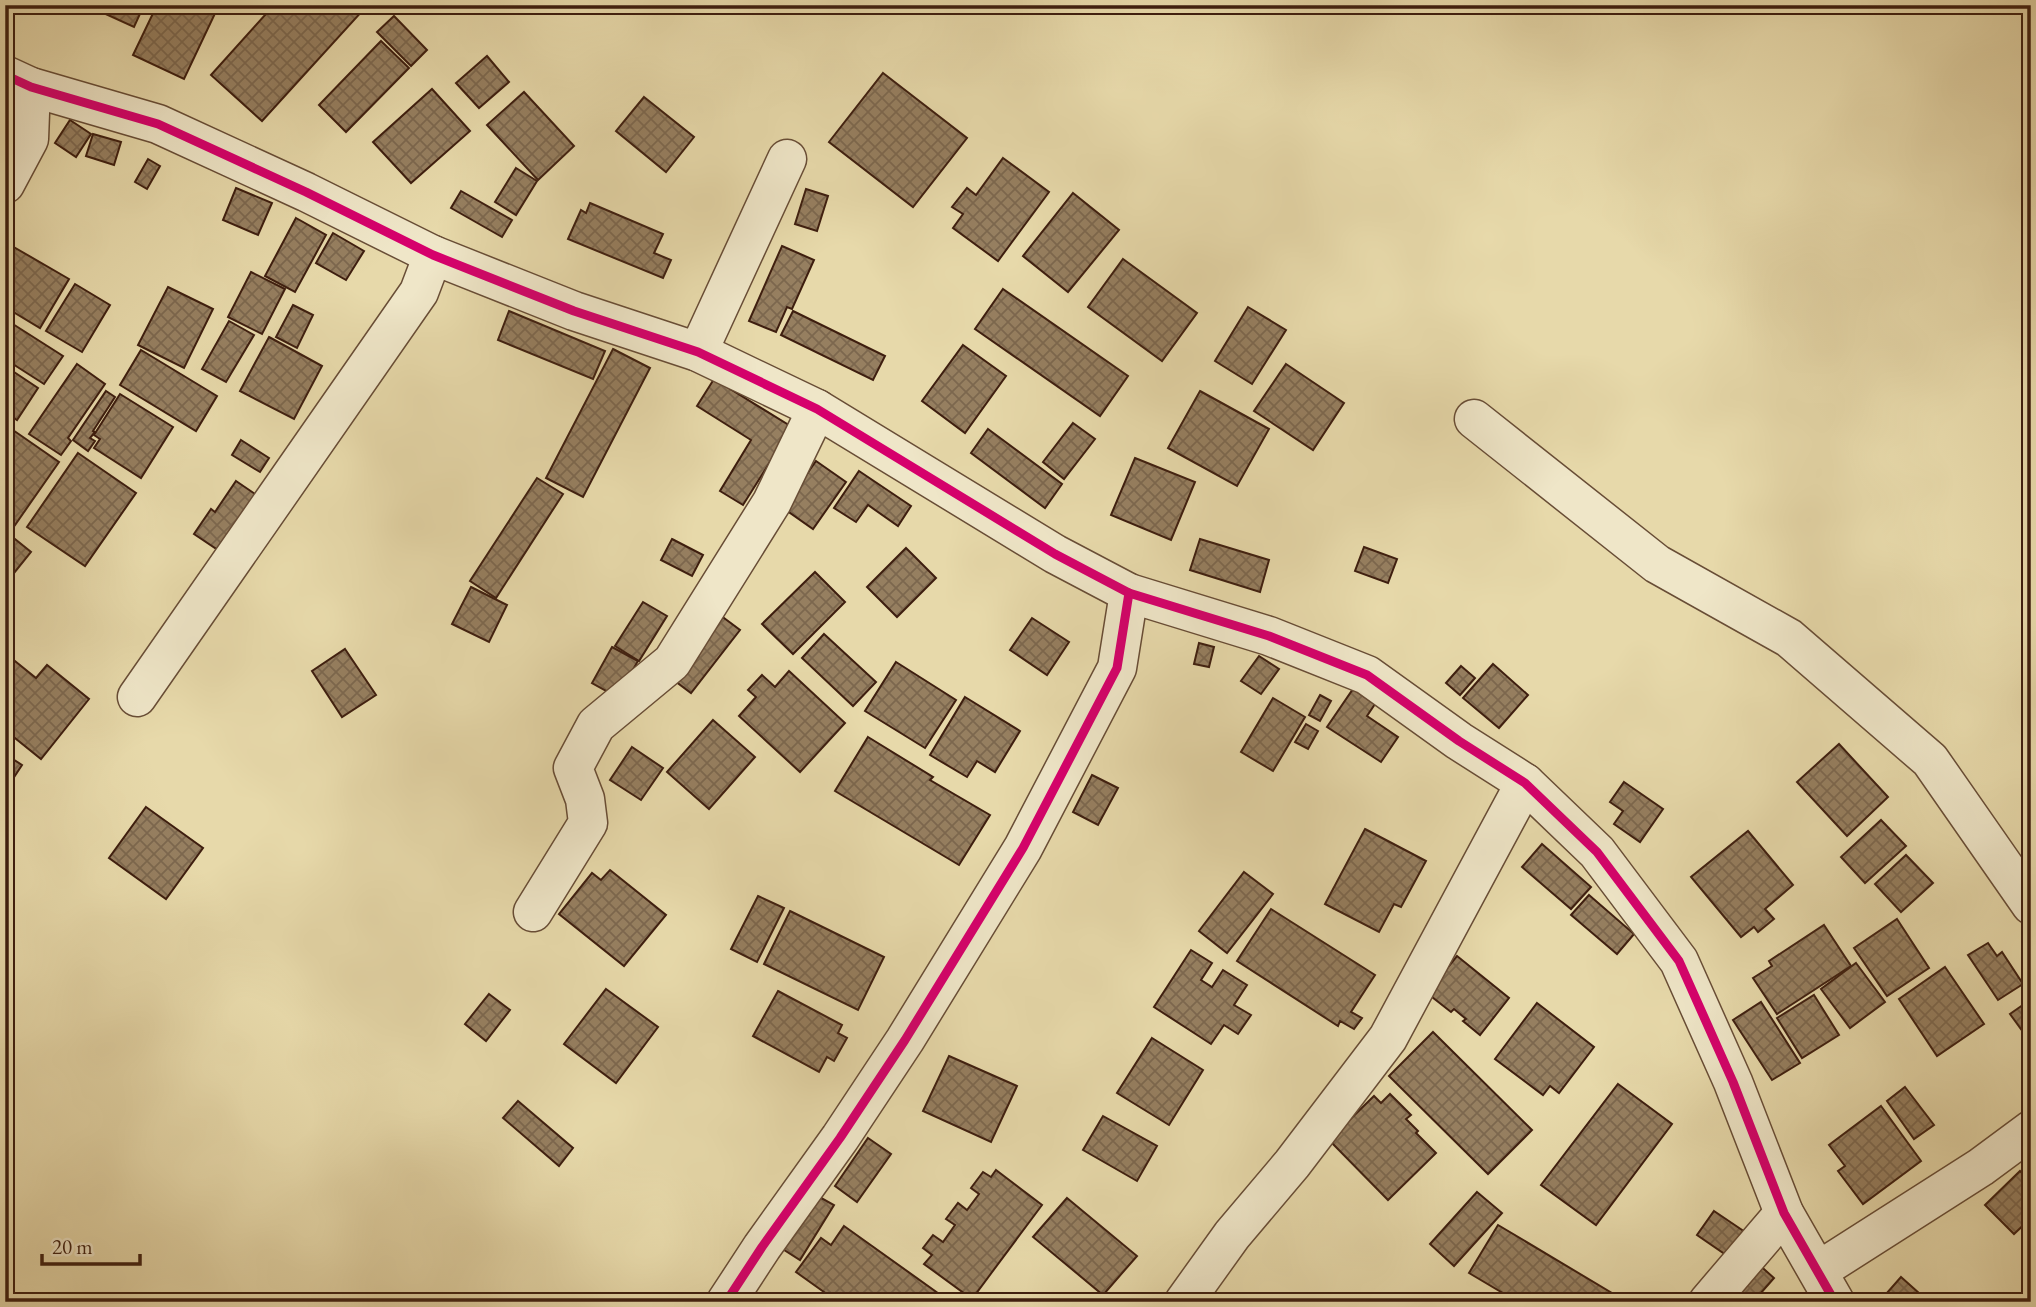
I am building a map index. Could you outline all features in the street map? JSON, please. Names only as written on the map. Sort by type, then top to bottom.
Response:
[{"type":"street","points":[[5,184],[29,139],[18,81],[158,124],[306,192],[433,255],[574,311],[698,352],[817,409],[1055,554],[1129,593],[1269,636],[1367,675],[1459,741],[1525,783],[1597,852],[1679,961],[1733,1082],[1784,1213],[1826,1286],[2031,1130]]},
{"type":"street","points":[[698,352],[787,159]]},
{"type":"street","points":[[137,697],[419,292],[433,255]]},
{"type":"street","points":[[533,912],[588,823],[585,799],[573,768],[596,726],[672,662],[772,502],[817,409]]},
{"type":"street","points":[[1474,419],[1657,564],[1789,638],[1930,760],[2031,905]]},
{"type":"street","points":[[726,1302],[891,1062],[1023,848],[1117,668],[1129,593]]},
{"type":"street","points":[[1184,1302],[1232,1235],[1292,1164],[1388,1038],[1525,783]]},
{"type":"street","points":[[1708,1302],[1784,1213]]},
{"type":"building","points":[[102,5],[144,5],[134,27],[99,11]]},
{"type":"building","points":[[157,5],[219,5],[184,79],[133,55]]},
{"type":"building","points":[[274,5],[361,5],[365,8],[262,121],[211,75]]},
{"type":"building","points":[[394,16],[427,50],[411,66],[377,32]]},
{"type":"building","points":[[381,41],[409,68],[346,132],[319,105]]},
{"type":"building","points":[[487,56],[509,82],[479,108],[456,83]]},
{"type":"building","points":[[883,73],[967,138],[913,207],[829,142]]},
{"type":"building","points":[[432,89],[470,131],[411,183],[373,142]]},
{"type":"building","points":[[524,92],[574,146],[538,180],[487,125]]},
{"type":"building","points":[[644,97],[694,137],[666,172],[616,131]]},
{"type":"building","points":[[70,120],[91,134],[76,157],[55,143]]},
{"type":"building","points":[[93,134],[121,142],[114,165],[86,156]]},
{"type":"building","points":[[1003,158],[1049,192],[998,261],[953,228],[963,214],[952,207],[967,188],[976,195]]},
{"type":"building","points":[[148,159],[160,166],[147,189],[135,182]]},
{"type":"building","points":[[516,168],[537,181],[516,215],[495,202]]},
{"type":"building","points":[[236,188],[272,203],[258,235],[223,220]]},
{"type":"building","points":[[806,189],[828,196],[817,231],[795,224]]},
{"type":"building","points":[[461,191],[512,220],[502,237],[451,208]]},
{"type":"building","points":[[1073,193],[1119,230],[1068,292],[1023,256]]},
{"type":"building","points":[[590,203],[663,234],[654,253],[671,260],[663,278],[568,239],[581,210],[586,213]]},
{"type":"building","points":[[296,218],[326,235],[295,292],[265,276]]},
{"type":"building","points":[[333,233],[364,251],[346,280],[316,263]]},
{"type":"building","points":[[5,242],[69,279],[40,328],[5,307]]},
{"type":"building","points":[[782,246],[814,260],[792,309],[787,307],[776,332],[749,321]]},
{"type":"building","points":[[1123,259],[1197,313],[1162,361],[1088,307]]},
{"type":"building","points":[[251,272],[285,289],[262,334],[228,317]]},
{"type":"building","points":[[75,284],[110,305],[82,352],[46,331]]},
{"type":"building","points":[[168,287],[213,309],[184,368],[138,345]]},
{"type":"building","points":[[1003,289],[1128,376],[1100,416],[975,329]]},
{"type":"building","points":[[293,305],[313,315],[297,348],[276,337]]},
{"type":"building","points":[[1248,307],[1286,330],[1252,384],[1215,361]]},
{"type":"building","points":[[509,311],[605,351],[593,379],[498,340]]},
{"type":"building","points":[[793,311],[885,356],[873,380],[781,335]]},
{"type":"building","points":[[5,319],[63,356],[44,384],[5,359]]},
{"type":"building","points":[[229,321],[254,335],[226,382],[202,369]]},
{"type":"building","points":[[269,337],[322,366],[294,419],[240,391]]},
{"type":"building","points":[[963,345],[1006,376],[965,433],[922,401]]},
{"type":"building","points":[[613,349],[650,368],[583,497],[546,478]]},
{"type":"building","points":[[141,350],[217,396],[196,431],[120,385]]},
{"type":"building","points":[[77,364],[105,384],[68,438],[71,441],[61,455],[29,434]]},
{"type":"building","points":[[1286,364],[1344,403],[1313,450],[1254,411]]},
{"type":"building","points":[[5,366],[38,388],[17,420],[5,412]]},
{"type":"building","points":[[714,379],[792,427],[743,505],[720,491],[751,440],[697,406]]},
{"type":"building","points":[[106,391],[115,397],[93,431],[95,432],[90,438],[95,441],[88,451],[73,440]]},
{"type":"building","points":[[1200,391],[1269,429],[1237,486],[1168,448]]},
{"type":"building","points":[[120,394],[173,427],[141,478],[94,448],[100,439],[94,435]]},
{"type":"building","points":[[1073,423],[1095,439],[1064,479],[1043,462]]},
{"type":"building","points":[[10,428],[59,462],[15,525],[5,518],[5,435]]},
{"type":"building","points":[[988,429],[1062,484],[1045,508],[971,453]]},
{"type":"building","points":[[241,440],[269,458],[260,472],[232,455]]},
{"type":"building","points":[[78,453],[136,493],[85,566],[27,527]]},
{"type":"building","points":[[1135,458],[1195,482],[1171,540],[1111,515]]},
{"type":"building","points":[[816,461],[846,482],[813,529],[783,508]]},
{"type":"building","points":[[859,471],[911,506],[898,526],[868,505],[856,522],[834,508]]},
{"type":"building","points":[[537,478],[563,494],[496,598],[470,581]]},
{"type":"building","points":[[236,481],[258,496],[221,552],[194,534],[211,509],[215,512]]},
{"type":"building","points":[[5,531],[31,552],[14,573],[10,570],[5,577]]},
{"type":"building","points":[[672,539],[703,555],[692,576],[661,560]]},
{"type":"building","points":[[1200,539],[1269,560],[1260,592],[1190,570]]},
{"type":"building","points":[[1364,547],[1397,559],[1388,583],[1355,571]]},
{"type":"building","points":[[906,548],[936,578],[897,617],[867,587]]},
{"type":"building","points":[[815,572],[845,602],[793,654],[762,624]]},
{"type":"building","points":[[471,587],[507,605],[489,642],[452,624]]},
{"type":"building","points":[[643,602],[667,616],[639,661],[615,646]]},
{"type":"building","points":[[720,615],[740,630],[691,693],[671,678]]},
{"type":"building","points":[[1032,618],[1069,642],[1047,675],[1010,650]]},
{"type":"building","points":[[824,634],[876,682],[853,706],[802,658]]},
{"type":"building","points":[[1199,643],[1214,647],[1209,667],[1194,664]]},
{"type":"building","points":[[612,647],[638,661],[617,697],[592,683]]},
{"type":"building","points":[[345,649],[376,695],[342,717],[312,671]]},
{"type":"building","points":[[5,653],[36,678],[47,665],[89,699],[41,759],[5,730]]},
{"type":"building","points":[[1259,656],[1279,669],[1261,694],[1241,681]]},
{"type":"building","points":[[896,662],[956,700],[925,748],[865,711]]},
{"type":"building","points":[[1493,664],[1528,695],[1499,728],[1463,698]]},
{"type":"building","points":[[1461,666],[1475,678],[1460,695],[1446,683]]},
{"type":"building","points":[[789,671],[845,723],[800,772],[739,716],[756,697],[748,690],[762,675],[775,687]]},
{"type":"building","points":[[1353,689],[1375,704],[1367,716],[1398,737],[1381,762],[1327,727]]},
{"type":"building","points":[[1320,695],[1331,701],[1320,721],[1309,715]]},
{"type":"building","points":[[965,697],[1020,731],[995,772],[977,761],[967,777],[930,755]]},
{"type":"building","points":[[1273,698],[1305,717],[1273,771],[1241,752]]},
{"type":"building","points":[[713,720],[755,757],[709,809],[667,772]]},
{"type":"building","points":[[1306,724],[1318,731],[1308,749],[1295,742]]},
{"type":"building","points":[[868,737],[933,777],[930,780],[990,815],[959,865],[835,791]]},
{"type":"building","points":[[1839,744],[1888,797],[1847,836],[1797,782]]},
{"type":"building","points":[[632,747],[663,768],[641,800],[610,780]]},
{"type":"building","points":[[5,754],[22,765],[5,791]]},
{"type":"building","points":[[1092,775],[1118,788],[1098,825],[1073,812]]},
{"type":"building","points":[[1624,782],[1663,809],[1640,842],[1614,824],[1623,811],[1610,802]]},
{"type":"building","points":[[146,807],[203,848],[166,899],[109,858]]},
{"type":"building","points":[[1881,820],[1906,846],[1865,883],[1841,857]]},
{"type":"building","points":[[1365,829],[1426,861],[1401,907],[1394,904],[1379,932],[1325,904]]},
{"type":"building","points":[[1748,831],[1793,885],[1765,909],[1774,919],[1758,932],[1754,927],[1741,937],[1691,877]]},
{"type":"building","points":[[1542,844],[1591,887],[1571,909],[1522,867]]},
{"type":"building","points":[[1906,855],[1933,883],[1901,912],[1875,884]]},
{"type":"building","points":[[610,870],[666,915],[624,966],[559,914],[592,873],[601,880]]},
{"type":"building","points":[[1244,872],[1273,894],[1227,953],[1199,931]]},
{"type":"building","points":[[1589,895],[1634,934],[1617,954],[1571,915]]},
{"type":"building","points":[[758,896],[784,908],[757,962],[731,949]]},
{"type":"building","points":[[1271,909],[1375,975],[1351,1012],[1362,1018],[1354,1029],[1340,1021],[1338,1026],[1237,961]]},
{"type":"building","points":[[790,911],[884,957],[858,1010],[764,964]]},
{"type":"building","points":[[1897,919],[1929,968],[1887,996],[1854,948]]},
{"type":"building","points":[[1824,925],[1851,966],[1777,1014],[1753,978],[1772,966],[1769,961]]},
{"type":"building","points":[[1988,943],[1997,956],[2002,952],[2023,984],[1998,1000],[1968,955]]},
{"type":"building","points":[[1191,950],[1212,963],[1201,980],[1212,987],[1223,970],[1247,985],[1234,1005],[1251,1015],[1238,1034],[1224,1025],[1211,1044],[1154,1007]]},
{"type":"building","points":[[1457,956],[1509,998],[1480,1035],[1463,1021],[1466,1019],[1454,1009],[1451,1012],[1427,993]]},
{"type":"building","points":[[1856,963],[1885,1002],[1850,1028],[1821,989]]},
{"type":"building","points":[[1945,967],[1984,1024],[1937,1056],[1899,999]]},
{"type":"building","points":[[606,989],[658,1027],[616,1083],[564,1044]]},
{"type":"building","points":[[778,991],[842,1025],[838,1033],[847,1038],[834,1061],[827,1057],[819,1072],[753,1036]]},
{"type":"building","points":[[489,994],[510,1010],[486,1041],[465,1024]]},
{"type":"building","points":[[1814,995],[1839,1035],[1802,1058],[1777,1018]]},
{"type":"building","points":[[1761,1002],[1800,1063],[1772,1080],[1733,1020]]},
{"type":"building","points":[[2027,1002],[2031,1007],[2031,1043],[2010,1014]]},
{"type":"building","points":[[1537,1003],[1594,1047],[1559,1093],[1550,1086],[1543,1095],[1495,1059]]},
{"type":"building","points":[[1433,1032],[1532,1130],[1488,1174],[1389,1076]]},
{"type":"building","points":[[1152,1038],[1203,1070],[1169,1125],[1117,1093]]},
{"type":"building","points":[[949,1056],[1017,1086],[991,1142],[923,1111]]},
{"type":"building","points":[[1618,1084],[1672,1124],[1596,1225],[1541,1185]]},
{"type":"building","points":[[1905,1087],[1934,1125],[1914,1139],[1887,1101]]},
{"type":"building","points":[[1390,1094],[1411,1115],[1406,1119],[1436,1153],[1388,1200],[1329,1140],[1374,1096],[1381,1103]]},
{"type":"building","points":[[518,1101],[573,1148],[559,1166],[503,1118]]},
{"type":"building","points":[[1881,1106],[1921,1161],[1863,1204],[1838,1171],[1845,1166],[1829,1145]]},
{"type":"building","points":[[1103,1116],[1157,1146],[1137,1181],[1083,1150]]},
{"type":"building","points":[[868,1138],[891,1154],[857,1202],[835,1186]]},
{"type":"building","points":[[996,1170],[1042,1205],[972,1299],[924,1264],[932,1255],[923,1248],[933,1235],[943,1242],[955,1225],[946,1219],[958,1203],[967,1210],[979,1194],[971,1188],[983,1172],[991,1177]]},
{"type":"building","points":[[2020,1171],[2031,1182],[2031,1218],[2014,1234],[1985,1205]]},
{"type":"building","points":[[1477,1192],[1502,1213],[1454,1266],[1430,1244]]},
{"type":"building","points":[[814,1194],[834,1205],[800,1260],[781,1248]]},
{"type":"building","points":[[1067,1198],[1137,1256],[1103,1295],[1033,1237]]},
{"type":"building","points":[[1714,1211],[1748,1234],[1732,1259],[1697,1235]]},
{"type":"building","points":[[1498,1225],[1622,1299],[1620,1302],[1518,1302],[1469,1273]]},
{"type":"building","points":[[844,1226],[949,1301],[838,1302],[796,1272],[821,1238],[831,1245]]},
{"type":"building","points":[[1756,1262],[1774,1278],[1753,1302],[1740,1302],[1729,1292]]},
{"type":"building","points":[[1901,1277],[1929,1302],[1879,1302]]},
{"type":"cycle path","points":[[5,75],[31,87],[158,124],[306,192],[433,255],[574,311],[698,352],[817,409],[1055,554],[1129,593],[1269,636],[1367,675],[1459,741],[1525,783],[1597,852],[1679,961],[1733,1082],[1784,1213],[1835,1302]]},
{"type":"cycle path","points":[[726,1302],[905,1040],[1023,848],[1117,668],[1129,593]]}]
